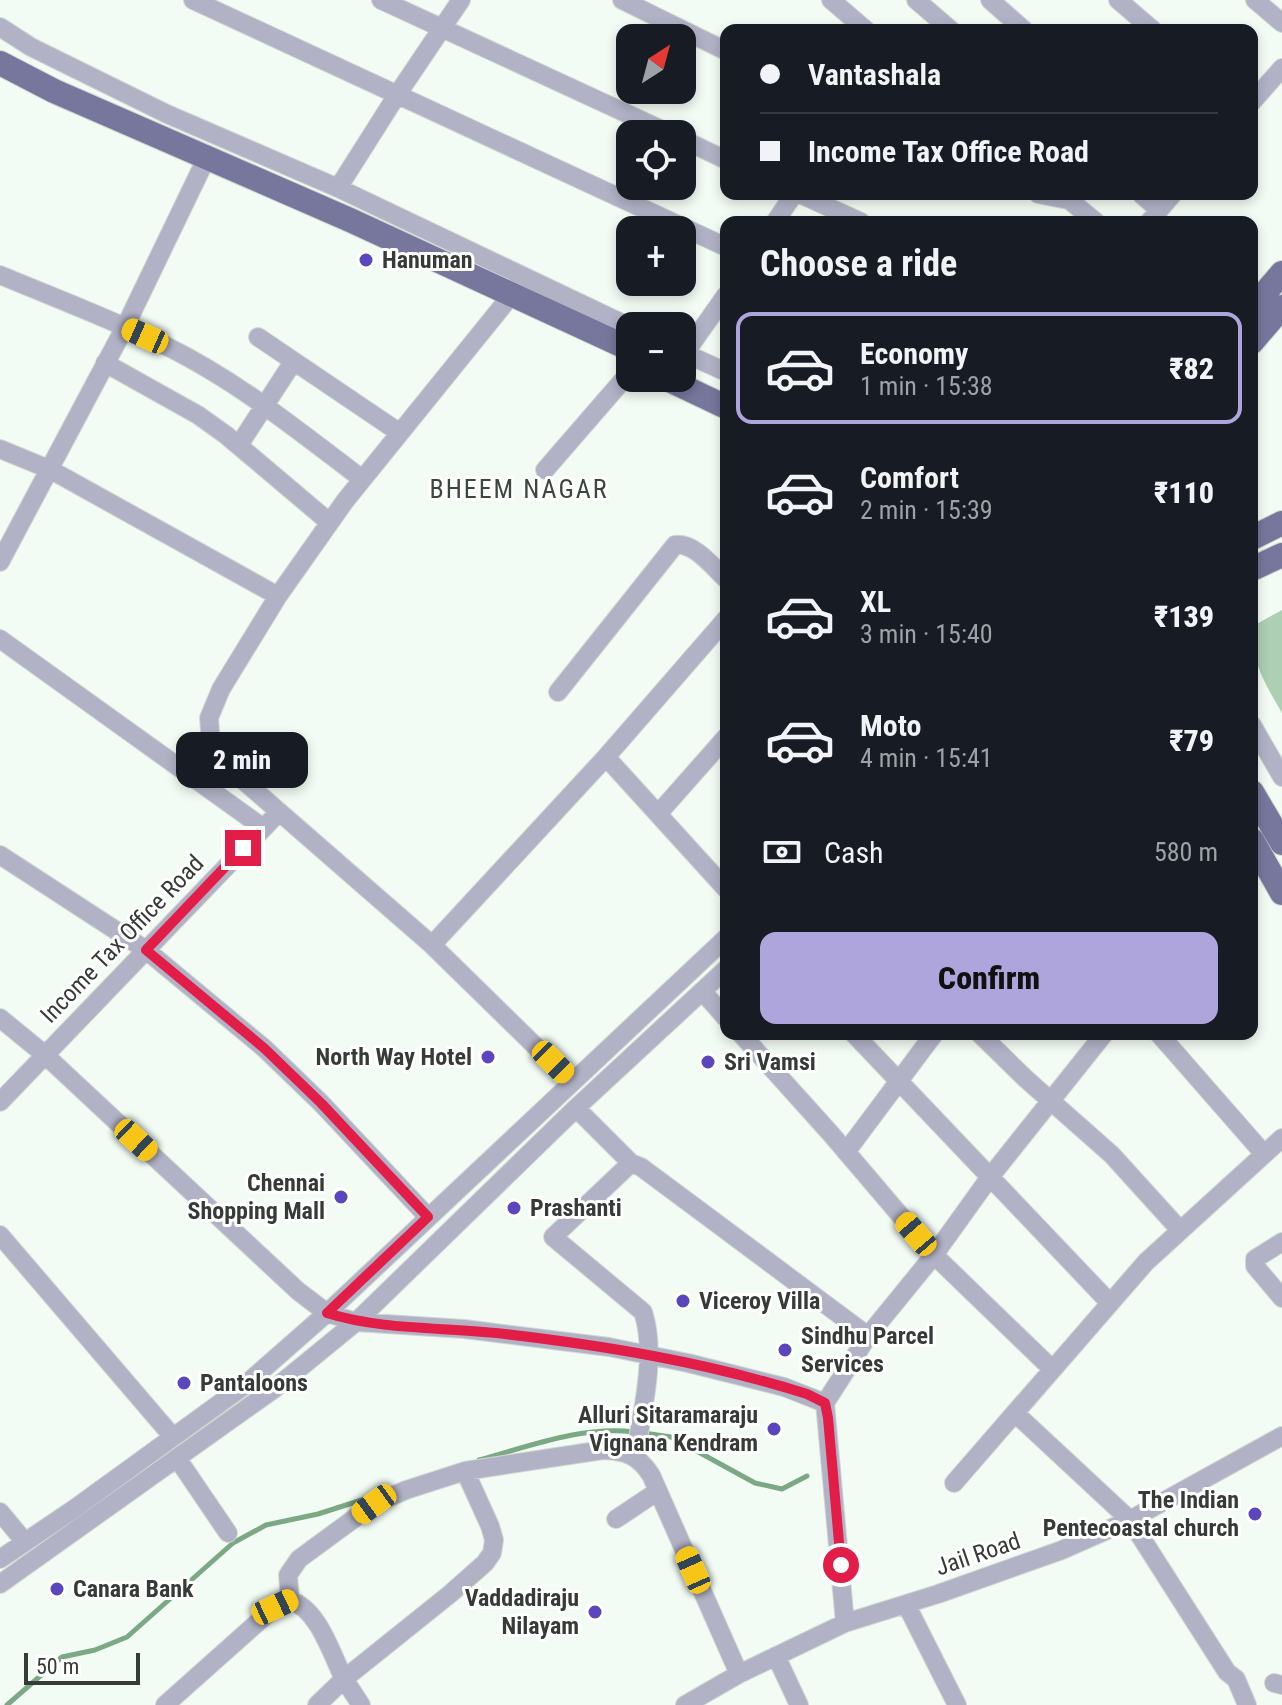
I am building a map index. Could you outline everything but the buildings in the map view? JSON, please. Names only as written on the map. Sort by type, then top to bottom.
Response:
[{"type":"main road","points":[[0,63],[314,218],[616,355]]},
{"type":"main road","points":[[0,78],[62,109],[391,238],[616,342]]},
{"type":"main road","points":[[1258,301],[1282,273]]},
{"type":"main road","points":[[1258,335],[1282,307]]},
{"type":"main road","points":[[696,370],[720,389]]},
{"type":"main road","points":[[694,392],[720,404]]},
{"type":"main road","points":[[1258,535],[1282,523]]},
{"type":"main road","points":[[1258,566],[1282,555]]},
{"type":"main road","points":[[1258,802],[1282,843]]},
{"type":"main road","points":[[1258,851],[1282,893]]},
{"type":"street","points":[[193,0],[720,244]]},
{"type":"street","points":[[381,0],[641,120]]},
{"type":"street","points":[[338,188],[461,0]]},
{"type":"street","points":[[622,0],[720,48]]},
{"type":"street","points":[[831,0],[859,24]]},
{"type":"street","points":[[916,0],[944,24]]},
{"type":"street","points":[[990,0],[1017,24]]},
{"type":"street","points":[[1118,0],[1146,24]]},
{"type":"street","points":[[1255,0],[1282,23]]},
{"type":"street","points":[[0,27],[31,47],[167,114],[338,188],[616,320]]},
{"type":"street","points":[[1258,95],[1282,68]]},
{"type":"street","points":[[696,146],[720,157]]},
{"type":"street","points":[[0,562],[125,327],[203,165]]},
{"type":"street","points":[[813,200],[848,216]]},
{"type":"street","points":[[1069,200],[1089,216]]},
{"type":"street","points":[[1154,216],[1168,200]]},
{"type":"street","points":[[0,275],[125,327],[203,366],[264,406],[362,479]]},
{"type":"street","points":[[505,303],[329,522],[278,596],[221,689],[209,718],[209,731],[211,744],[227,764],[432,945],[571,1081]]},
{"type":"street","points":[[696,340],[720,304]]},
{"type":"street","points":[[258,337],[400,433]]},
{"type":"street","points":[[239,445],[293,362]]},
{"type":"street","points":[[105,363],[198,415],[239,445],[329,522]]},
{"type":"street","points":[[696,363],[720,370]]},
{"type":"street","points":[[545,470],[616,388]]},
{"type":"street","points":[[0,449],[51,470],[278,596]]},
{"type":"street","points":[[558,692],[675,545],[691,548],[720,574]]},
{"type":"street","points":[[432,945],[606,757],[720,626]]},
{"type":"street","points":[[0,639],[262,827]]},
{"type":"street","points":[[1258,735],[1282,777]]},
{"type":"street","points":[[658,814],[720,744]]},
{"type":"street","points":[[606,757],[720,882]]},
{"type":"street","name":"Income Tax Office Road","points":[[0,1102],[279,812]]},
{"type":"street","points":[[0,855],[146,950],[275,1058],[428,1217]]},
{"type":"street","points":[[0,1559],[245,1385],[327,1313],[720,944]]},
{"type":"street","points":[[0,1584],[274,1389],[356,1322],[576,1108],[720,974]]},
{"type":"street","points":[[702,991],[720,1011]]},
{"type":"street","points":[[0,1018],[44,1054],[298,1291],[327,1313],[356,1322],[464,1329],[648,1354],[784,1387],[825,1403]]},
{"type":"street","points":[[746,1040],[934,1255],[1052,1369]]},
{"type":"street","points":[[860,1040],[1109,1302]]},
{"type":"street","points":[[846,1152],[929,1040]]},
{"type":"street","points":[[987,1040],[1112,1155],[1180,1230]]},
{"type":"street","points":[[845,1623],[825,1403],[868,1336],[1099,1040]]},
{"type":"street","points":[[1164,1040],[1264,1154]]},
{"type":"street","points":[[576,1108],[631,1163],[680,1195],[868,1336]]},
{"type":"street","points":[[954,1483],[1109,1302],[1180,1230],[1282,1138]]},
{"type":"street","points":[[631,1163],[553,1237],[639,1306],[645,1319],[648,1354],[635,1455]]},
{"type":"street","points":[[0,1235],[173,1437]]},
{"type":"street","points":[[1282,1242],[1255,1259],[1255,1266],[1282,1298]]},
{"type":"street","points":[[1015,1413],[1130,1520],[1219,1661],[1236,1679],[1247,1705]]},
{"type":"street","name":"Jail Road","points":[[685,1705],[739,1674],[845,1623],[1062,1550],[1130,1520],[1282,1436]]},
{"type":"street","points":[[290,1600],[288,1575],[299,1559],[374,1504],[406,1490],[465,1471],[603,1450],[635,1455],[644,1464],[658,1491],[739,1674]]},
{"type":"street","points":[[177,1458],[228,1533]]},
{"type":"street","points":[[317,1705],[344,1679],[450,1594],[492,1553],[494,1540],[490,1526],[465,1471]]},
{"type":"street","points":[[616,1519],[658,1491]]},
{"type":"street","points":[[0,1512],[25,1542]]},
{"type":"street","points":[[165,1705],[275,1607],[290,1600],[301,1604],[312,1616],[361,1705]]},
{"type":"street","points":[[906,1604],[957,1705]]},
{"type":"street","points":[[776,1656],[799,1705]]},
{"type":"green space","points":[[1282,610],[1282,713],[1258,666],[1258,623]]},
{"type":"waterway","points":[[479,1460],[576,1434],[634,1432]]},
{"type":"waterway","points":[[644,1433],[671,1437],[755,1483],[782,1489],[807,1476]]},
{"type":"waterway","points":[[7,1705],[62,1657],[95,1650],[127,1637],[233,1543],[266,1525],[318,1514],[368,1498]]},
{"type":"place","name":"Hanuman","points":[[366,260]]},
{"type":"place","name":"North Way Hotel","points":[[488,1057]]},
{"type":"place","name":"Sri Vamsi","points":[[708,1062]]},
{"type":"place","name":"Chennai Shopping Mall","points":[[341,1197]]},
{"type":"place","name":"Prashanti","points":[[514,1208]]},
{"type":"place","name":"Viceroy Villa","points":[[683,1301]]},
{"type":"place","name":"Sindhu Parcel Services","points":[[785,1350]]},
{"type":"place","name":"Pantaloons","points":[[184,1383]]},
{"type":"place","name":"Alluri Sitaramaraju Vignana Kendram","points":[[774,1429]]},
{"type":"place","name":"The Indian Pentecoastal church","points":[[1255,1514]]},
{"type":"place","name":"Canara Bank","points":[[57,1589]]},
{"type":"place","name":"Vaddadiraju Nilayam","points":[[595,1612]]},
{"type":"district","name":"BHEEM NAGAR","points":[[519,489]]},
{"type":"route","points":[[243,848],[146,950],[264,1048],[321,1103],[428,1217],[327,1313],[356,1322],[464,1329],[609,1347],[688,1363],[807,1394],[825,1403],[828,1418],[841,1565]]}]
